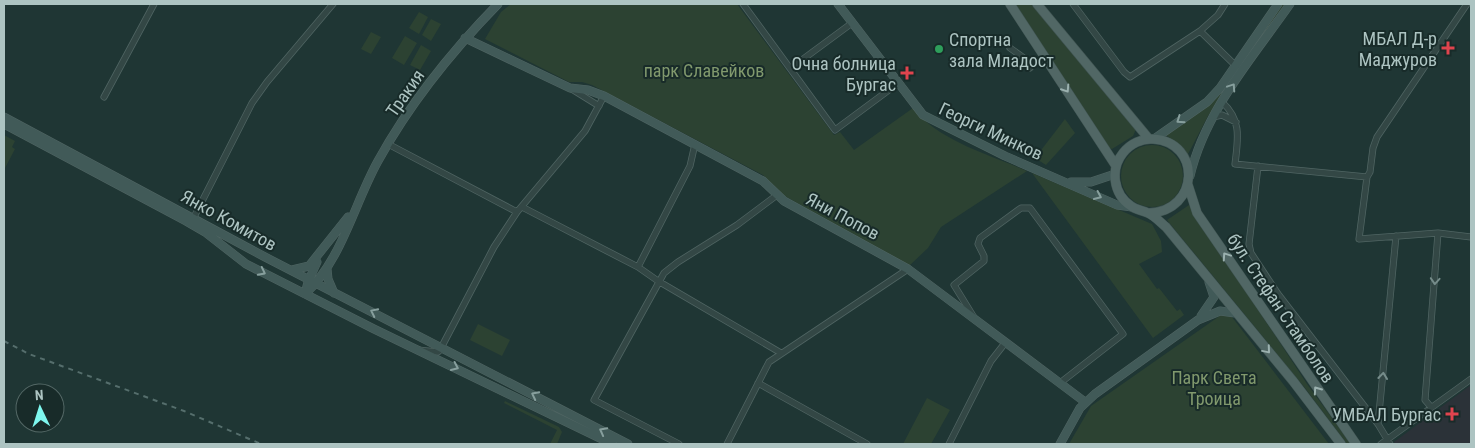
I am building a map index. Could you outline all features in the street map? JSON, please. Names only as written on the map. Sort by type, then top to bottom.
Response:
[{"type":"main road","name":"Тракия","points":[[312,281],[327,267],[388,144],[422,94],[465,38],[498,4]]},
{"type":"main road","name":"Георги Минков","points":[[838,4],[897,84],[923,115],[935,123],[1005,156],[1117,205],[1132,207]]},
{"type":"main road","points":[[1010,4],[1115,170],[1121,197],[1132,207],[1149,213],[1170,208],[1182,198],[1189,182],[1194,158],[1212,118],[1290,4]]},
{"type":"main road","points":[[1037,4],[1151,139]]},
{"type":"main road","points":[[1151,139],[1207,102],[1236,66],[1278,4]]},
{"type":"main road","name":"Яни Попов","points":[[465,38],[570,88],[588,90],[604,96],[763,181],[776,195],[908,269],[1086,402]]},
{"type":"main road","name":"Янко Комитов","points":[[4,117],[334,293],[400,325],[628,444]]},
{"type":"main road","name":"Янко Комитов","points":[[4,124],[186,221],[205,232],[246,264],[390,337],[612,444]]},
{"type":"main road","points":[[1115,170],[1125,150],[1140,141],[1162,140],[1177,148],[1186,162],[1189,182]]},
{"type":"main road","name":"Георги Минков","points":[[1064,181],[1091,182],[1115,170]]},
{"type":"main road","name":"бул. Стефан Стамболов","points":[[1189,182],[1198,213],[1356,444]]},
{"type":"main road","name":"Тракия","points":[[321,253],[353,212]]},
{"type":"main road","name":"бул. Стефан Стамболов","points":[[1149,213],[1166,227],[1293,381],[1341,444]]},
{"type":"main road","points":[[305,294],[312,281],[321,253]]},
{"type":"main road","points":[[291,270],[309,266],[321,253]]},
{"type":"main road","points":[[327,267],[327,276],[334,293]]},
{"type":"main road","points":[[1198,320],[1214,297],[1208,278]]},
{"type":"main road","points":[[1060,444],[1086,402],[1198,320],[1220,311],[1236,313]]},
{"type":"main road","points":[[390,337],[392,327],[400,325]]},
{"type":"street","points":[[104,97],[154,4]]},
{"type":"street","points":[[194,217],[252,103],[267,82],[333,4]]},
{"type":"street","points":[[1073,4],[1124,72],[1130,76],[1135,76],[1200,31],[1218,15],[1225,4]]},
{"type":"street","points":[[1467,4],[1377,137],[1373,148],[1370,172],[1367,177],[1359,239],[1438,233],[1471,237]]},
{"type":"street","points":[[746,5],[835,130],[897,84]]},
{"type":"street","points":[[791,68],[852,23]]},
{"type":"street","points":[[1200,31],[1236,66]]},
{"type":"street","points":[[1010,48],[1024,58],[1030,68]]},
{"type":"street","name":"Яни Попов","points":[[570,88],[599,106]]},
{"type":"street","points":[[442,347],[494,247],[519,210],[585,131],[604,96]]},
{"type":"street","points":[[1222,102],[1232,110],[1238,128],[1236,164],[1367,177]]},
{"type":"street","points":[[1212,118],[1222,115],[1236,122]]},
{"type":"street","points":[[388,144],[519,210],[638,266],[658,281],[781,353]]},
{"type":"street","points":[[638,266],[690,166],[694,144]]},
{"type":"street","points":[[1258,166],[1249,244],[1252,253],[1290,310],[1378,424]]},
{"type":"street","points":[[679,444],[594,400],[658,281],[678,262],[737,225],[776,195]]},
{"type":"street","points":[[977,322],[954,286],[984,261],[984,256],[978,244],[980,238],[1021,208],[1030,208],[1123,334],[1060,383]]},
{"type":"street","points":[[1431,407],[1425,400],[1438,233]]},
{"type":"street","points":[[1396,236],[1378,424],[1383,443],[1471,379]]},
{"type":"street","points":[[727,444],[768,362],[908,269]]},
{"type":"street","points":[[949,444],[991,361],[1005,343]]},
{"type":"street","name":"Янко Комитов","points":[[418,350],[438,352],[442,347]]},
{"type":"street","points":[[758,383],[867,444]]},
{"type":"shaded area","name":"УМБАЛ Бургас","points":[[1471,385],[1471,444],[1395,444],[1394,442]]},
{"type":"green space","name":"парк Славейков","points":[[511,4],[737,4],[834,135],[840,132],[854,150],[913,108],[936,129],[950,138],[1027,171],[941,227],[928,248],[909,266],[781,194],[763,175],[592,85],[582,82],[569,82],[485,39],[501,12]]},
{"type":"green space","points":[[1015,4],[1031,4],[1137,127],[1133,136],[1112,149],[1108,148]]},
{"type":"green space","points":[[1282,4],[1285,4],[1208,116],[1187,156],[1179,145],[1163,133],[1202,111],[1222,92]]},
{"type":"green space","points":[[419,12],[428,17],[419,34],[409,28]]},
{"type":"green space","points":[[431,19],[441,24],[431,41],[422,35]]},
{"type":"green space","points":[[371,32],[381,37],[371,54],[361,49]]},
{"type":"green space","points":[[405,36],[417,43],[404,65],[392,58]]},
{"type":"green space","points":[[421,45],[431,51],[420,70],[410,65]]},
{"type":"green space","points":[[1065,119],[1075,133],[1046,165],[1035,158]]},
{"type":"green space","points":[[4,135],[15,141],[12,147],[15,149],[4,170]]},
{"type":"green space","points":[[1152,145],[1164,147],[1174,154],[1181,164],[1183,176],[1181,188],[1174,198],[1164,205],[1152,207],[1140,205],[1130,198],[1123,188],[1121,176],[1123,164],[1130,154],[1140,147]]},
{"type":"green space","points":[[1032,173],[1152,224],[1161,241],[1162,252],[1139,264],[1157,289],[1159,288],[1177,311],[1180,309],[1184,315],[1153,338]]},
{"type":"green space","points":[[1189,205],[1307,384],[1351,444],[1347,444],[1305,388],[1167,220]]},
{"type":"green space","name":"Парк Света Троица","points":[[1221,315],[1232,317],[1329,444],[1069,444],[1091,406]]},
{"type":"green space","points":[[478,324],[510,340],[502,356],[470,340]]},
{"type":"green space","points":[[927,398],[950,410],[931,444],[903,444]]},
{"type":"green space","points":[[505,401],[559,427],[562,432],[557,444],[550,444],[557,430],[504,403]]},
{"type":"railway","points":[[4,341],[29,354],[184,411],[261,444]]},
{"type":"place","name":"МБАЛ Д-р Маджуров","points":[[1448,48]]},
{"type":"place","name":"Спортна зала Младост","points":[[939,49]]},
{"type":"place","name":"Oчна болница Бургас","points":[[907,73]]},
{"type":"place","name":"УМБАЛ Бургас","points":[[1452,414]]}]
